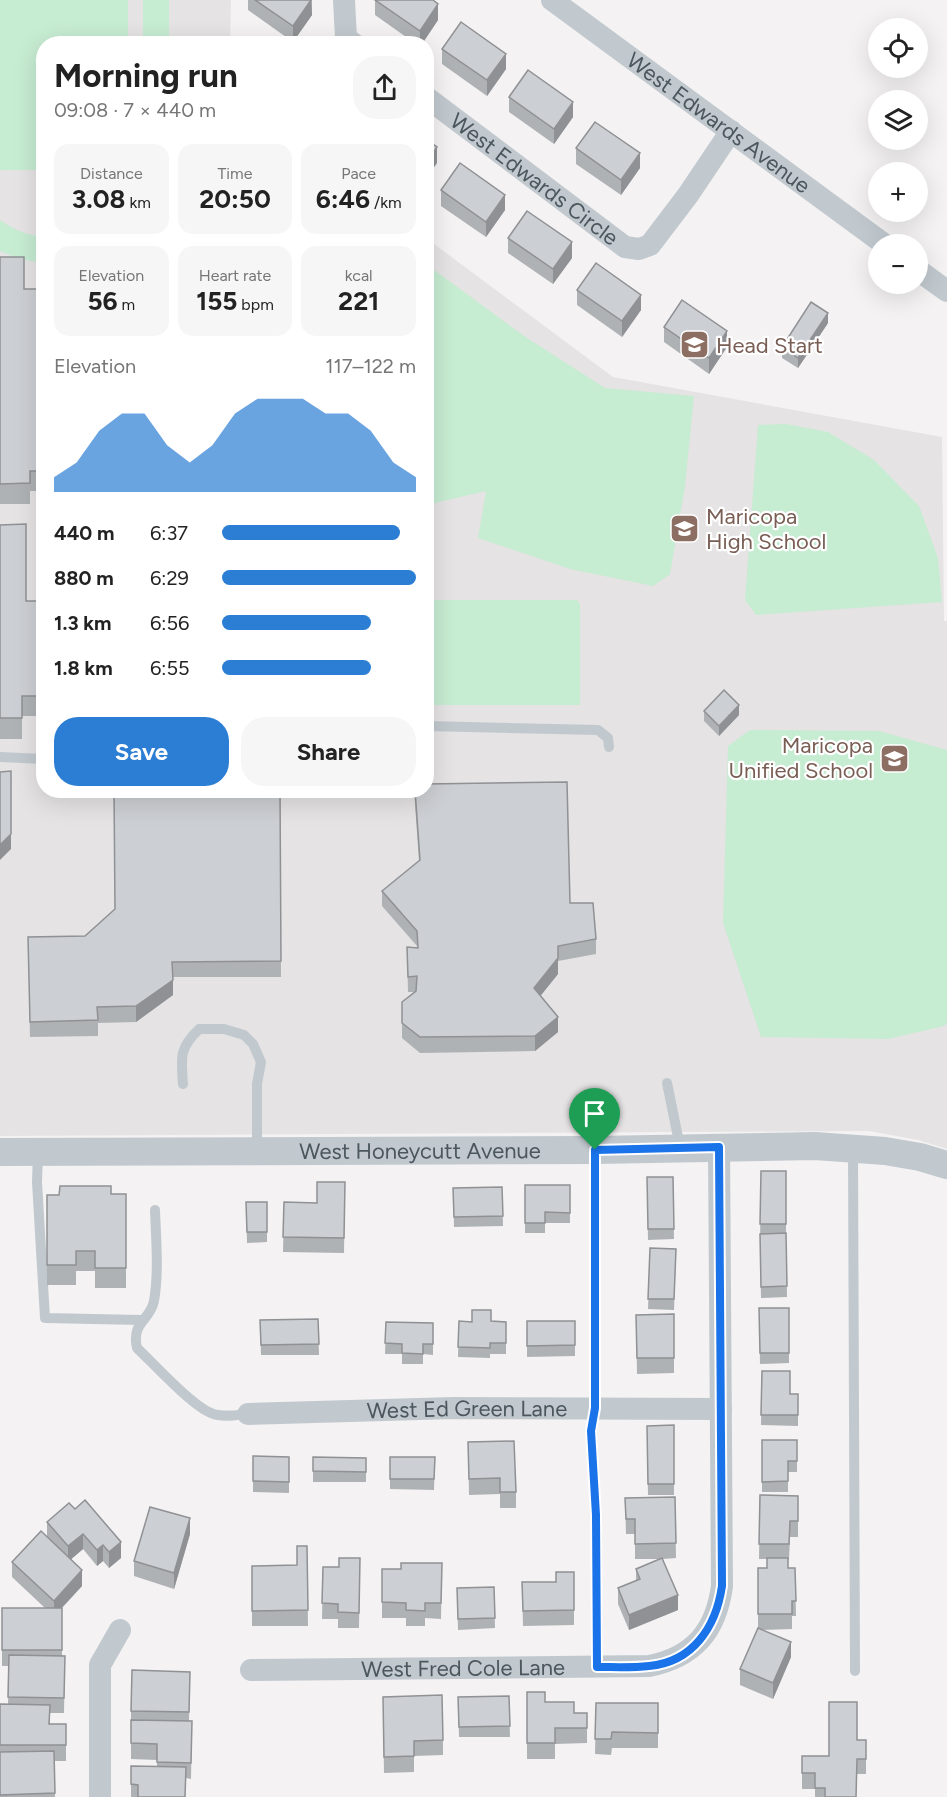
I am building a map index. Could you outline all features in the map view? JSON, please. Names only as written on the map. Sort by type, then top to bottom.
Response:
[{"type":"street","points":[[344,0],[346,36]]},
{"type":"street","name":"West Edwards Avenue","points":[[552,0],[870,234]]},
{"type":"street","name":"West Edwards Circle","points":[[434,104],[625,247],[639,249],[650,245],[688,195],[731,131]]},
{"type":"street","points":[[928,277],[947,291]]},
{"type":"street","name":"West Honeycutt Avenue","points":[[0,1152],[595,1150],[815,1146],[885,1151],[920,1157],[947,1165]]},
{"type":"street","points":[[719,1147],[721,1409]]},
{"type":"street","name":"West Ed Green Lane","points":[[248,1414],[454,1408],[721,1409]]},
{"type":"street","name":"West Fred Cole Lane","points":[[250,1670],[649,1666],[664,1663],[682,1655],[703,1638],[716,1616],[722,1586],[721,1409]]},
{"type":"street","points":[[100,1797],[100,1665],[120,1630]]},
{"type":"lane","points":[[434,726],[598,730],[608,738],[609,747]]},
{"type":"lane","points":[[0,757],[36,759]]},
{"type":"lane","points":[[183,1084],[182,1061],[186,1041],[199,1029],[224,1029],[244,1035],[253,1044],[261,1062],[257,1084],[257,1150]]},
{"type":"lane","points":[[667,1083],[680,1148]]},
{"type":"lane","points":[[853,1148],[855,1671]]},
{"type":"lane","points":[[595,1150],[595,1408],[591,1431],[596,1515],[597,1667]]},
{"type":"lane","points":[[38,1152],[37,1182],[45,1318],[142,1320]]},
{"type":"lane","points":[[156,1210],[156,1289],[153,1305],[142,1320],[135,1336],[137,1348],[191,1399],[211,1413],[230,1416],[248,1414]]},
{"type":"shaded area","name":"Maricopa High School","points":[[0,0],[231,0],[230,36],[36,36],[36,798],[434,798],[434,244],[613,377],[942,437],[944,621],[947,621],[947,1149],[918,1140],[869,1131],[0,1136]]},
{"type":"green space","points":[[0,0],[128,0],[128,36],[36,36],[36,170],[0,170]]},
{"type":"green space","points":[[143,0],[169,0],[169,36],[143,36]]},
{"type":"green space","points":[[0,220],[10,227],[36,236],[36,262],[19,259],[0,251]]},
{"type":"green space","points":[[434,270],[524,336],[605,388],[694,396],[685,486],[670,574],[653,586],[570,569],[478,538],[486,491],[434,503]]},
{"type":"green space","points":[[786,424],[828,432],[874,460],[919,506],[938,558],[942,602],[756,615],[745,600],[758,425]]},
{"type":"green space","points":[[434,600],[577,600],[580,604],[580,705],[434,705]]},
{"type":"green space","points":[[750,730],[879,731],[947,750],[947,1023],[944,1026],[888,1039],[761,1037],[723,923],[728,746]]},
{"type":"building","points":[[255,0],[311,0],[293,26]]},
{"type":"building","points":[[375,0],[433,0],[438,4],[420,31]]},
{"type":"building","points":[[461,22],[506,54],[487,80],[442,49]]},
{"type":"building","points":[[528,70],[573,102],[554,129],[509,97]]},
{"type":"building","points":[[595,122],[640,153],[621,180],[576,148]]},
{"type":"building","points":[[460,163],[505,195],[486,222],[441,190]]},
{"type":"building","points":[[527,211],[572,242],[553,269],[508,238]]},
{"type":"building","points":[[0,257],[24,257],[24,289],[36,289],[36,471],[30,471],[30,483],[0,484]]},
{"type":"building","points":[[596,263],[641,295],[622,321],[577,290]]},
{"type":"building","points":[[682,300],[727,331],[709,358],[664,327]]},
{"type":"building","points":[[811,302],[828,313],[798,358],[782,347]]},
{"type":"building","points":[[26,524],[26,601],[36,601],[36,696],[22,696],[22,718],[0,718],[0,525]]},
{"type":"building","points":[[724,690],[739,705],[719,726],[704,711]]},
{"type":"building","points":[[11,771],[11,834],[0,845],[0,772]]},
{"type":"building","points":[[567,782],[570,903],[593,903],[596,939],[558,946],[558,958],[534,988],[558,1017],[535,1036],[420,1037],[402,1023],[402,1002],[416,991],[417,976],[408,977],[407,947],[418,948],[417,931],[382,891],[420,860],[416,798],[434,798],[434,784]]},
{"type":"building","points":[[114,798],[280,798],[281,961],[172,962],[173,980],[136,1006],[97,1007],[98,1020],[30,1022],[28,937],[85,936],[115,909]]},
{"type":"building","points":[[761,1171],[786,1171],[786,1224],[760,1224]]},
{"type":"building","points":[[647,1177],[673,1177],[674,1229],[648,1229]]},
{"type":"building","points":[[317,1182],[345,1182],[344,1238],[283,1237],[284,1202],[317,1203]]},
{"type":"building","points":[[525,1185],[570,1185],[570,1213],[545,1212],[545,1223],[525,1223]]},
{"type":"building","points":[[60,1186],[111,1186],[111,1194],[126,1194],[126,1268],[95,1268],[95,1251],[76,1251],[76,1265],[47,1265],[47,1195],[59,1195]]},
{"type":"building","points":[[502,1187],[503,1216],[454,1217],[453,1188]]},
{"type":"building","points":[[246,1202],[267,1202],[267,1232],[247,1232]]},
{"type":"building","points":[[786,1233],[787,1286],[761,1287],[760,1234]]},
{"type":"building","points":[[650,1248],[676,1249],[674,1299],[648,1299]]},
{"type":"building","points":[[759,1308],[789,1308],[789,1353],[760,1353]]},
{"type":"building","points":[[472,1310],[491,1310],[491,1321],[506,1322],[506,1343],[490,1343],[490,1348],[458,1347],[459,1321],[472,1322]]},
{"type":"building","points":[[674,1314],[674,1358],[637,1358],[636,1315]]},
{"type":"building","points":[[318,1319],[319,1344],[261,1345],[260,1320]]},
{"type":"building","points":[[527,1321],[575,1321],[575,1345],[527,1346]]},
{"type":"building","points":[[386,1322],[433,1323],[433,1344],[423,1344],[423,1354],[402,1353],[402,1344],[385,1343]]},
{"type":"building","points":[[762,1371],[790,1371],[790,1394],[798,1394],[798,1415],[761,1415]]},
{"type":"building","points":[[674,1425],[674,1484],[648,1484],[647,1426]]},
{"type":"building","points":[[762,1440],[797,1440],[797,1461],[788,1461],[788,1481],[762,1482]]},
{"type":"building","points":[[514,1441],[516,1492],[500,1492],[500,1478],[469,1479],[468,1442]]},
{"type":"building","points":[[253,1456],[289,1457],[289,1482],[253,1481]]},
{"type":"building","points":[[313,1457],[366,1458],[366,1472],[313,1471]]},
{"type":"building","points":[[390,1457],[435,1457],[434,1479],[390,1479]]},
{"type":"building","points":[[760,1495],[798,1496],[798,1521],[790,1521],[789,1544],[759,1544]]},
{"type":"building","points":[[675,1497],[676,1543],[635,1544],[635,1519],[626,1519],[625,1498]]},
{"type":"building","points":[[85,1500],[121,1542],[109,1552],[103,1545],[97,1550],[83,1534],[68,1546],[47,1522],[69,1503],[75,1509]]},
{"type":"building","points":[[150,1507],[190,1518],[174,1573],[134,1561]]},
{"type":"building","points":[[41,1531],[82,1570],[54,1601],[12,1562]]},
{"type":"building","points":[[297,1546],[307,1546],[308,1610],[252,1611],[252,1566],[297,1565]]},
{"type":"building","points":[[339,1558],[360,1558],[359,1613],[338,1612],[338,1604],[322,1603],[323,1567],[339,1567]]},
{"type":"building","points":[[662,1558],[678,1595],[629,1615],[618,1588],[640,1579],[636,1569]]},
{"type":"building","points":[[767,1558],[788,1558],[788,1568],[795,1568],[796,1601],[792,1601],[792,1614],[758,1614],[758,1568],[767,1568]]},
{"type":"building","points":[[401,1563],[442,1563],[441,1603],[425,1603],[425,1611],[406,1610],[406,1603],[382,1602],[382,1569],[401,1569]]},
{"type":"building","points":[[556,1572],[574,1572],[574,1610],[523,1611],[522,1582],[556,1582]]},
{"type":"building","points":[[494,1587],[495,1618],[458,1619],[457,1588]]},
{"type":"building","points":[[2,1608],[62,1608],[62,1650],[2,1650]]},
{"type":"building","points":[[758,1628],[791,1642],[773,1683],[740,1669]]},
{"type":"building","points":[[9,1655],[65,1656],[64,1698],[8,1697]]},
{"type":"building","points":[[132,1670],[190,1672],[189,1712],[131,1711]]},
{"type":"building","points":[[527,1692],[545,1692],[545,1702],[574,1702],[574,1713],[587,1713],[587,1728],[555,1728],[555,1743],[527,1743]]},
{"type":"building","points":[[442,1695],[443,1740],[414,1741],[414,1756],[384,1757],[383,1697]]},
{"type":"building","points":[[509,1696],[510,1726],[459,1727],[458,1697]]},
{"type":"building","points":[[829,1702],[857,1702],[857,1740],[866,1740],[866,1759],[857,1759],[856,1797],[825,1797],[825,1788],[815,1788],[815,1773],[802,1773],[802,1756],[829,1756]]},
{"type":"building","points":[[596,1703],[658,1703],[658,1733],[612,1732],[611,1739],[595,1739]]},
{"type":"building","points":[[0,1704],[50,1705],[49,1724],[66,1724],[66,1745],[0,1745]]},
{"type":"building","points":[[131,1720],[192,1721],[191,1763],[157,1762],[157,1744],[131,1743]]},
{"type":"building","points":[[54,1751],[55,1793],[0,1795],[0,1752]]},
{"type":"building","points":[[131,1766],[186,1767],[185,1797],[138,1797],[138,1785],[131,1784]]},
{"type":"place","name":"Head Start","points":[[695,345]]},
{"type":"place","name":"Maricopa High School","points":[[685,529]]},
{"type":"place","name":"Maricopa Unified School","points":[[894,758]]},
{"type":"route","points":[[719,1147],[722,1586],[720,1602],[716,1616],[703,1638],[692,1648],[664,1663],[649,1666],[597,1667],[596,1515],[591,1431],[595,1408],[595,1150],[719,1147]]}]
